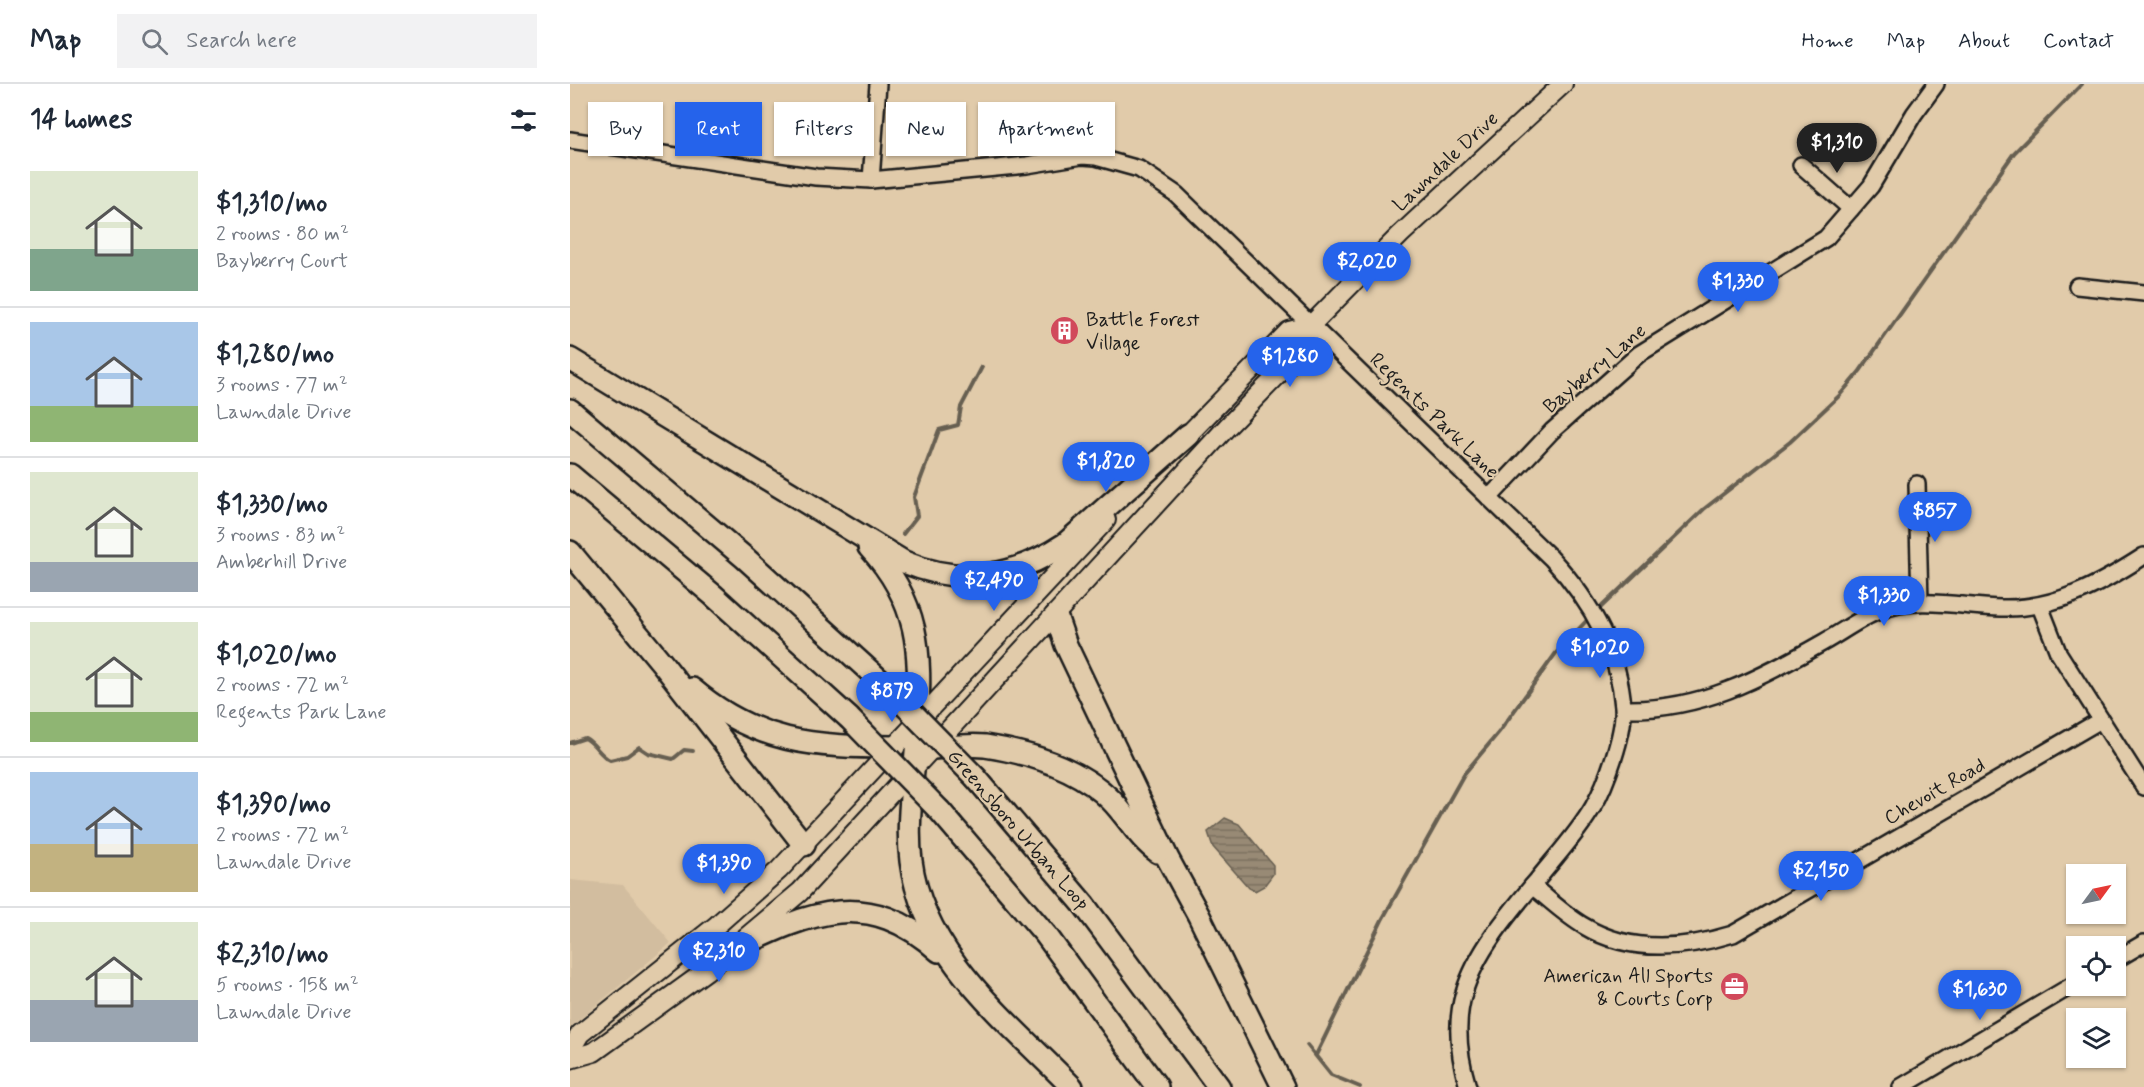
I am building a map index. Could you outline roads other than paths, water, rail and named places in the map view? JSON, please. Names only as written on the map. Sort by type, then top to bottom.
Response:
[{"type":"highway","points":[[570,359],[904,562],[960,576],[981,576],[1023,567],[1065,544],[1188,435]]},
{"type":"highway","name":"Greensboro Urban Loop","points":[[570,410],[789,597],[885,685],[976,778],[1084,905],[1219,1087]]},
{"type":"highway","points":[[570,475],[722,603],[849,718],[940,811],[1046,935],[1157,1087]]},
{"type":"highway","points":[[854,532],[888,569],[910,611],[920,664],[917,722]]},
{"type":"highway","points":[[570,552],[662,663],[804,845]]},
{"type":"highway","points":[[1056,616],[1066,645],[1168,859],[1199,916],[1283,1087]]},
{"type":"highway","points":[[662,663],[720,711],[771,736],[817,746],[894,747]]},
{"type":"highway","points":[[924,748],[984,746],[1021,753],[1076,774],[1109,797],[1150,847],[1168,859]]},
{"type":"highway","points":[[913,770],[909,830],[915,882],[927,918],[956,966]]},
{"type":"highway","points":[[736,948],[802,918],[831,912],[861,913],[906,927],[931,944],[956,966],[1072,1087]]},
{"type":"main road","name":"Lawndale Drive","points":[[570,1050],[580,1034],[733,911],[804,845],[917,722],[1289,331],[1310,326],[1400,236],[1563,84]]},
{"type":"main road","name":"Lawndale Drive","points":[[570,1059],[594,1052],[736,948],[800,892],[913,770],[924,748],[1056,616],[1227,427],[1305,347],[1310,326]]},
{"type":"main road","points":[[894,747],[924,748],[917,722]]},
{"type":"street","points":[[871,180],[878,84]]},
{"type":"street","name":"Bayberry Lane","points":[[1489,498],[1552,431],[1639,354],[1826,238],[1871,186],[1914,114],[1936,84]]},
{"type":"street","name":"Regents Park Lane","points":[[570,140],[816,177],[871,180],[1027,165],[1082,156],[1121,163],[1148,174],[1176,194],[1551,558],[1584,598],[1601,626],[1609,646],[1624,709],[1612,763],[1594,806],[1532,886],[1506,914],[1464,992],[1460,1024],[1460,1060],[1468,1087]]},
{"type":"street","points":[[1801,165],[1851,209]]},
{"type":"street","points":[[2078,286],[2144,293]]},
{"type":"street","points":[[1917,484],[1920,602]]},
{"type":"street","points":[[1624,709],[1648,710],[1683,703],[1755,681],[1880,610],[1920,602],[2002,609],[2040,606],[2088,589],[2144,556]]},
{"type":"street","points":[[2040,606],[2058,652],[2099,721],[2144,787]]},
{"type":"street","name":"Chevoit Road","points":[[1532,886],[1583,926],[1610,938],[1638,946],[1698,945],[1733,934],[2099,721]]},
{"type":"street","points":[[2126,954],[2144,943]]},
{"type":"street","points":[[1901,1087],[2066,989]]},
{"type":"waterway","points":[[1596,612],[1704,509],[1790,442],[1839,396],[1860,371],[2014,153],[2082,84]]},
{"type":"waterway","points":[[903,534],[917,516],[914,497],[939,430],[958,425],[961,407],[982,367]]},
{"type":"waterway","points":[[1316,1055],[1382,920],[1464,774],[1499,732],[1556,653],[1590,617]]},
{"type":"waterway","points":[[570,743],[585,738],[610,760],[627,756],[639,747],[648,753],[673,759],[684,750],[693,751]]},
{"type":"waterway","points":[[1307,1045],[1331,1075],[1360,1087]]},
{"type":"place","name":"Battle Forest Village","points":[[1065,331]]},
{"type":"place","name":"American All Sports & Courts Corp","points":[[1734,987]]}]
